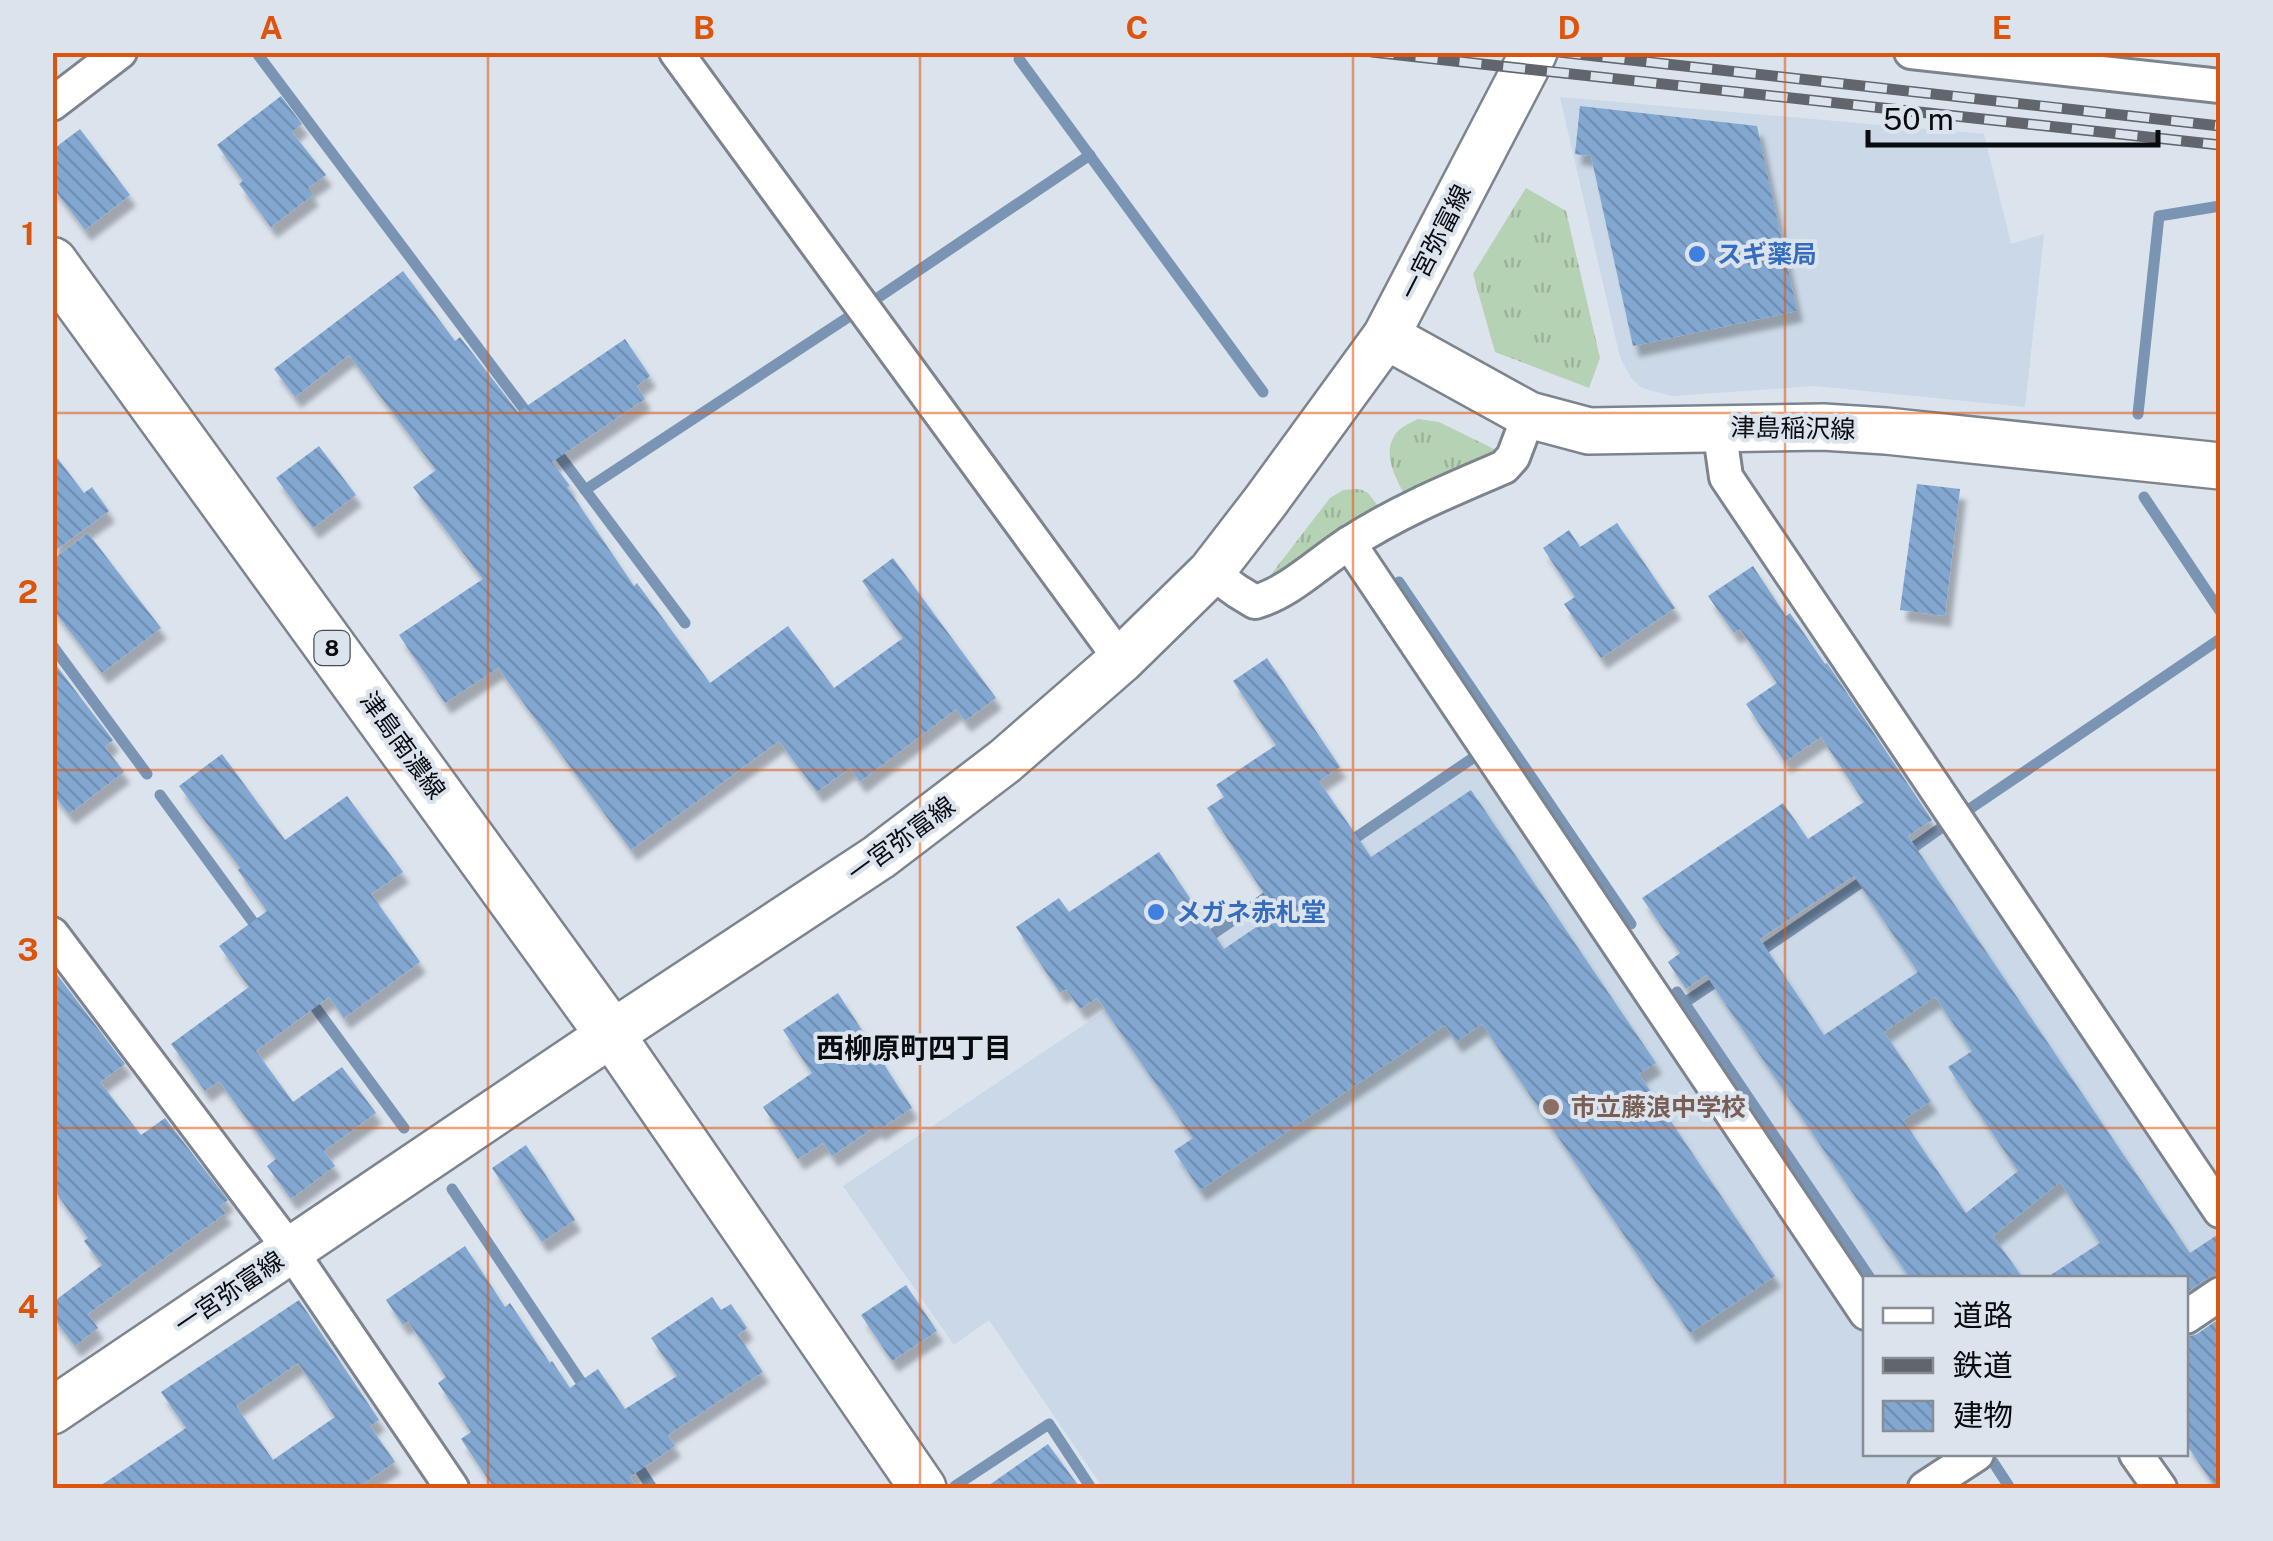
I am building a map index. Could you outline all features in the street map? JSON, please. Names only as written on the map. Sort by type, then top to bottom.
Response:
[{"type":"main road","name":"一宮弥富線","points":[[52,1411],[879,858],[1005,762],[1120,660],[1211,572],[1386,336],[1534,52]]},
{"type":"main road","name":"津島南濃線","points":[[52,263],[612,1034]]},
{"type":"main road","name":"津島稲沢線","points":[[1386,336],[1529,416],[1588,431],[1823,426],[2220,466]]},
{"type":"main road","points":[[612,1034],[924,1488]]},
{"type":"street","points":[[52,104],[120,52]]},
{"type":"street","points":[[676,52],[1120,660]]},
{"type":"street","points":[[1911,52],[2220,86]]},
{"type":"street","points":[[1211,572],[1255,602],[1271,598],[1349,543],[1411,507],[1504,467],[1513,456],[1529,416]]},
{"type":"street","points":[[1719,427],[1726,477],[2220,1211]]},
{"type":"street","points":[[1349,543],[1863,1309]]},
{"type":"street","points":[[52,934],[291,1251],[452,1488]]},
{"type":"street","points":[[2188,1316],[2220,1294]]},
{"type":"street","points":[[1925,1488],[1967,1456]]},
{"type":"street","points":[[2137,1456],[2160,1488]]},
{"type":"shaded area","points":[[1560,97],[1984,134],[2011,244],[2044,234],[2025,407],[1815,386],[1672,396],[1642,388],[1631,378],[1620,357]]},
{"type":"shaded area","name":"市立藤浪中学校","points":[[1477,762],[1656,1028],[1954,826],[2220,1225],[2220,1272],[2188,1295],[2188,1276],[1863,1276],[1863,1456],[1949,1456],[1901,1488],[1103,1488],[989,1320],[954,1345],[843,1186]]},
{"type":"green space","points":[[1526,188],[1566,211],[1600,358],[1589,388],[1495,352],[1473,274]]},
{"type":"green space","points":[[1418,419],[1439,422],[1496,450],[1404,494],[1391,464],[1390,448],[1399,430]]},
{"type":"green space","points":[[1360,489],[1378,506],[1266,581],[1330,498],[1343,490]]},
{"type":"building","points":[[281,96],[302,124],[292,132],[326,175],[308,188],[313,195],[271,227],[239,184],[243,181],[217,145]]},
{"type":"building","points":[[1580,106],[1757,126],[1797,311],[1633,346],[1591,156],[1575,154]]},
{"type":"building","points":[[80,129],[130,195],[85,230],[52,186],[52,150]]},
{"type":"building","points":[[403,271],[455,341],[460,337],[518,412],[625,339],[650,376],[637,386],[645,399],[552,462],[634,586],[637,583],[710,683],[788,626],[834,688],[903,638],[862,581],[893,558],[996,698],[965,721],[956,709],[860,782],[850,768],[817,792],[779,741],[631,850],[498,668],[445,703],[399,635],[483,579],[413,487],[436,470],[349,355],[295,397],[274,369]]},
{"type":"building","points":[[319,446],[356,495],[313,528],[276,478]]},
{"type":"building","points":[[52,451],[84,493],[92,487],[109,511],[52,553]]},
{"type":"building","points":[[1917,484],[1960,489],[1945,616],[1900,610]]},
{"type":"building","points":[[1617,523],[1675,608],[1601,658],[1564,604],[1575,597],[1543,548],[1569,530],[1580,547]]},
{"type":"building","points":[[88,533],[161,628],[102,673],[52,608],[52,560]]},
{"type":"building","points":[[1753,566],[1786,616],[1790,613],[1827,663],[1932,820],[1908,836],[2190,1253],[2220,1233],[2220,1274],[2188,1292],[2188,1276],[2049,1276],[2100,1243],[2060,1182],[1993,1236],[2022,1276],[1909,1276],[1706,975],[1686,989],[1668,962],[1680,953],[1642,898],[1783,803],[1808,839],[1864,802],[1821,737],[1785,762],[1746,704],[1777,683],[1740,629],[1734,633],[1708,596]],"holes":[[[1854,876],[1918,972],[1824,1035],[1760,939]],[[1935,997],[1972,1051],[1948,1067],[2018,1171],[1966,1213],[1903,1120],[1931,1101],[1884,1032]]]},
{"type":"building","points":[[1267,658],[1340,767],[1319,781],[1371,857],[1471,790],[1656,1063],[1639,1074],[1775,1276],[1690,1333],[1482,1024],[1456,1042],[1445,1025],[1200,1190],[1174,1151],[1193,1138],[1097,998],[1080,1009],[1066,989],[1060,993],[1016,927],[1059,898],[1069,912],[1159,852],[1224,949],[1277,913],[1207,808],[1224,797],[1216,785],[1276,745],[1233,681]]},
{"type":"building","points":[[52,660],[113,740],[105,747],[124,772],[69,814],[52,793]]},
{"type":"building","points":[[222,754],[285,840],[347,796],[403,872],[371,894],[420,962],[344,1018],[329,997],[256,1051],[293,1102],[342,1067],[376,1113],[324,1151],[335,1166],[291,1199],[267,1166],[276,1159],[219,1081],[205,1091],[171,1044],[249,987],[219,946],[267,911],[179,786]]},
{"type":"building","points":[[52,968],[125,1064],[100,1082],[141,1135],[165,1118],[228,1200],[220,1206],[226,1213],[88,1314],[98,1328],[75,1346],[52,1316],[52,1303],[102,1265],[52,1187]]},
{"type":"building","points":[[838,993],[912,1108],[879,1130],[876,1126],[832,1156],[823,1143],[798,1159],[763,1107],[812,1073],[783,1030]]},
{"type":"building","points":[[526,1145],[575,1220],[542,1242],[492,1168]]},
{"type":"building","points":[[465,1246],[505,1307],[510,1303],[570,1388],[598,1369],[625,1409],[677,1376],[651,1338],[712,1297],[721,1310],[731,1304],[747,1328],[738,1335],[763,1372],[668,1435],[675,1446],[630,1477],[637,1488],[494,1488],[461,1439],[471,1432],[438,1383],[446,1377],[408,1321],[403,1325],[386,1300]]},
{"type":"building","points":[[906,1285],[937,1331],[892,1361],[861,1315]]},
{"type":"building","points":[[299,1300],[379,1420],[370,1426],[395,1462],[357,1488],[97,1488],[186,1428],[161,1392]],"holes":[[[298,1363],[335,1417],[273,1460],[236,1406]]]},
{"type":"building","points":[[2220,1318],[2220,1488],[2216,1488],[2188,1447],[2188,1336]]},
{"type":"building","points":[[1048,1444],[1080,1488],[985,1488]]},
{"type":"waterway","points":[[256,52],[533,421]]},
{"type":"waterway","points":[[1019,59],[1263,392]]},
{"type":"waterway","points":[[879,297],[1090,155]]},
{"type":"waterway","points":[[2138,414],[2159,216],[2220,206]]},
{"type":"waterway","points":[[585,490],[850,316]]},
{"type":"waterway","points":[[553,447],[685,623]]},
{"type":"waterway","points":[[2144,497],[2220,611]]},
{"type":"waterway","points":[[1399,582],[1631,924]]},
{"type":"waterway","points":[[1971,808],[2220,639]]},
{"type":"waterway","points":[[52,645],[147,774]]},
{"type":"waterway","points":[[1345,845],[1470,760]]},
{"type":"waterway","points":[[160,795],[261,933]]},
{"type":"waterway","points":[[1904,854],[1941,828]]},
{"type":"waterway","points":[[1755,955],[1872,875]]},
{"type":"waterway","points":[[1204,940],[1280,888]]},
{"type":"waterway","points":[[1684,1003],[1723,977]]},
{"type":"waterway","points":[[1677,992],[1869,1276]]},
{"type":"waterway","points":[[307,996],[404,1128]]},
{"type":"waterway","points":[[452,1189],[589,1394]]},
{"type":"waterway","points":[[955,1486],[1049,1424],[1091,1488]]},
{"type":"waterway","points":[[633,1459],[652,1488]]},
{"type":"waterway","points":[[1993,1462],[2010,1488]]},
{"type":"railway","points":[[1372,52],[2220,145]]},
{"type":"railway","points":[[1559,52],[2220,126]]},
{"type":"place","name":"スギ薬局","points":[[1697,254]]},
{"type":"place","name":"メガネ赤札堂","points":[[1156,912]]},
{"type":"place","name":"市立藤浪中学校","points":[[1551,1107]]},
{"type":"district","name":"西柳原町四丁目","points":[[914,1047]]}]
